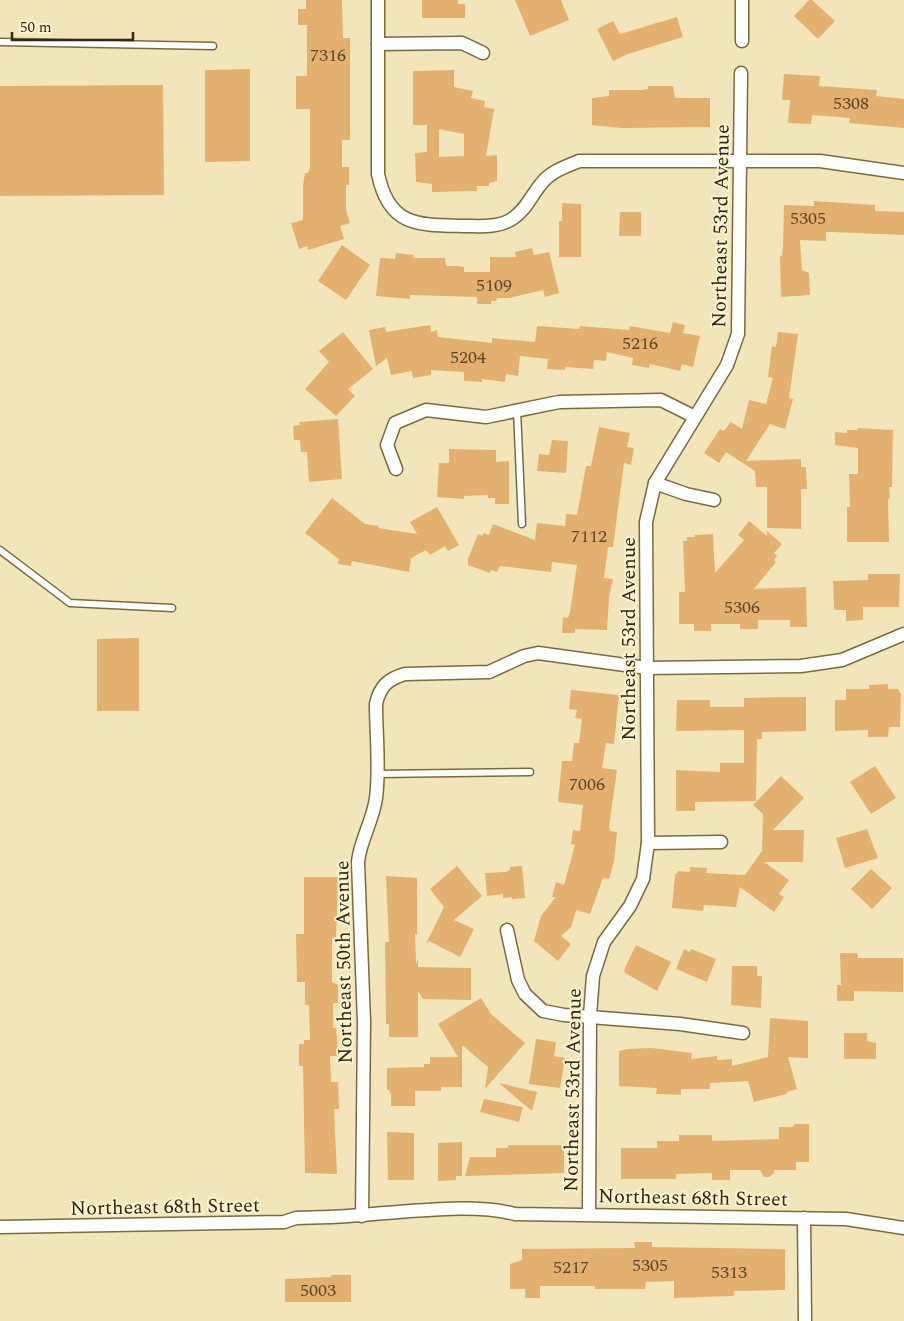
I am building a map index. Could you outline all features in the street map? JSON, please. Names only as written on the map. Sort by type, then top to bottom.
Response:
[{"type":"street","points":[[378,0],[378,174],[382,193],[393,209],[407,220],[423,225],[490,226],[511,220],[526,207],[541,183],[557,169],[579,161],[820,161],[904,173]]},
{"type":"street","points":[[742,0],[742,40]]},
{"type":"street","points":[[378,44],[462,43],[483,53]]},
{"type":"street","name":"Northeast 53rd Avenue","points":[[589,1214],[590,1016],[593,976],[604,942],[630,906],[643,879],[648,843],[646,522],[655,483],[728,365],[738,334],[742,160],[741,73]]},
{"type":"street","points":[[396,468],[387,445],[396,423],[426,410],[486,417],[559,402],[661,400],[695,417]]},
{"type":"street","points":[[655,483],[686,494],[714,500]]},
{"type":"street","points":[[647,668],[801,666],[842,660],[904,634]]},
{"type":"street","name":"Northeast 50th Avenue","points":[[362,1216],[364,1022],[358,862],[360,846],[373,815],[376,797],[376,704],[379,692],[384,684],[393,677],[406,674],[489,672],[524,656],[538,653],[647,668]]},
{"type":"street","points":[[648,843],[721,842]]},
{"type":"street","points":[[507,930],[518,980],[525,994],[543,1011],[564,1015],[680,1024],[743,1033]]},
{"type":"street","name":"Northeast 68th Street","points":[[0,1228],[284,1222],[296,1218],[362,1216],[438,1210],[500,1210],[515,1214],[846,1219],[904,1228]]},
{"type":"street","points":[[804,1218],[805,1321]]},
{"type":"lane","points":[[0,42],[213,46]]},
{"type":"lane","points":[[517,410],[522,524]]},
{"type":"lane","points":[[0,550],[70,602],[172,608]]},
{"type":"lane","points":[[376,774],[530,772]]},
{"type":"building","points":[[306,0],[342,0],[343,38],[350,38],[350,140],[342,140],[342,167],[349,167],[349,185],[346,185],[346,210],[350,223],[340,226],[344,239],[308,250],[307,246],[299,249],[291,223],[303,220],[303,185],[305,173],[308,173],[310,167],[310,109],[296,109],[296,76],[307,76],[307,25],[298,25],[298,9],[306,9]]},
{"type":"building","points":[[422,0],[458,0],[458,4],[465,4],[465,18],[422,18]]},
{"type":"building","points":[[515,0],[561,0],[569,20],[530,36]]},
{"type":"building","points":[[809,0],[812,0],[835,21],[818,39],[794,16]]},
{"type":"building","points":[[677,17],[683,37],[628,54],[613,61],[597,29],[613,21],[620,34]]},
{"type":"building","points":[[250,69],[250,161],[205,162],[205,70]]},
{"type":"building","points":[[454,70],[454,87],[473,91],[471,98],[485,101],[484,107],[494,109],[486,156],[497,155],[497,181],[489,183],[489,186],[477,186],[477,191],[432,192],[432,184],[416,182],[415,153],[427,152],[427,125],[413,125],[413,71]],"holes":[[[439,129],[464,134],[464,156],[439,157]]]},
{"type":"building","points":[[784,74],[820,76],[819,86],[877,90],[876,96],[904,99],[904,128],[849,123],[850,118],[812,115],[811,124],[788,123],[790,100],[782,100]]},
{"type":"building","points":[[163,85],[164,195],[0,196],[0,86]]},
{"type":"building","points":[[648,86],[673,86],[675,98],[710,98],[710,127],[621,128],[592,125],[592,98],[609,96],[609,90],[641,90],[648,89]]},
{"type":"building","points":[[814,201],[875,205],[875,211],[904,212],[904,235],[826,232],[826,241],[800,240],[802,270],[809,273],[810,295],[781,297],[780,256],[782,256],[783,246],[784,205],[814,206]]},
{"type":"building","points":[[562,203],[581,204],[581,257],[559,257],[559,221],[562,221]]},
{"type":"building","points":[[620,212],[641,212],[641,236],[619,236]]},
{"type":"building","points":[[342,245],[370,265],[346,300],[318,281]]},
{"type":"building","points":[[532,248],[534,255],[549,252],[559,293],[545,297],[543,290],[509,298],[497,298],[496,301],[491,301],[491,304],[477,304],[477,297],[410,295],[410,299],[376,296],[380,258],[395,259],[396,253],[414,255],[413,258],[445,258],[446,266],[464,267],[464,272],[490,272],[490,257],[516,257],[515,252]]},
{"type":"building","points":[[673,322],[685,325],[683,333],[700,336],[693,367],[682,364],[680,371],[650,364],[649,368],[632,365],[633,358],[607,352],[606,361],[594,360],[593,369],[565,367],[565,370],[547,369],[548,359],[520,356],[518,376],[506,374],[505,382],[482,379],[482,382],[464,381],[464,372],[431,370],[431,375],[413,378],[412,371],[391,375],[387,358],[376,366],[369,330],[385,327],[386,332],[430,325],[431,332],[437,330],[438,337],[492,343],[492,338],[535,342],[537,326],[579,329],[580,326],[629,330],[630,326],[670,333]]},
{"type":"building","points":[[343,332],[373,369],[348,389],[355,396],[336,416],[305,389],[329,362],[319,351]]},
{"type":"building","points":[[778,332],[798,334],[789,398],[793,399],[785,429],[770,424],[746,461],[801,459],[801,467],[806,467],[807,489],[801,489],[801,529],[767,528],[767,487],[756,487],[755,471],[726,452],[719,463],[704,453],[720,429],[724,431],[731,422],[742,429],[749,400],[766,404],[773,378],[768,377],[772,346],[776,347]]},
{"type":"building","points":[[338,419],[342,479],[309,482],[307,452],[301,452],[300,440],[294,440],[293,426],[300,425],[299,422]]},
{"type":"building","points":[[599,427],[630,433],[627,447],[634,448],[631,465],[624,463],[613,547],[608,547],[604,578],[613,579],[609,597],[607,630],[575,629],[575,633],[562,633],[563,617],[568,618],[570,612],[577,565],[552,562],[551,572],[500,566],[497,572],[491,570],[490,573],[468,565],[468,559],[478,534],[482,536],[484,533],[489,535],[493,524],[535,540],[537,523],[565,526],[566,514],[577,515],[586,466],[591,466]]},
{"type":"building","points":[[858,428],[893,430],[892,487],[889,487],[890,498],[888,500],[889,542],[847,542],[847,507],[850,507],[849,474],[858,474],[858,448],[835,445],[835,432],[847,433],[847,430],[858,430]]},
{"type":"building","points":[[552,440],[568,441],[566,473],[537,471],[539,454],[549,455]]},
{"type":"building","points":[[449,449],[496,450],[496,462],[509,461],[509,504],[495,504],[495,498],[488,498],[488,495],[464,496],[464,499],[437,497],[439,463],[449,463]]},
{"type":"building","points":[[332,498],[365,524],[417,534],[410,522],[437,507],[459,545],[448,551],[445,546],[430,555],[426,550],[411,558],[409,572],[352,561],[351,566],[338,564],[339,559],[305,533]]},
{"type":"building","points":[[749,521],[767,536],[767,531],[782,544],[774,553],[777,556],[774,560],[776,562],[754,589],[806,587],[807,627],[790,627],[790,620],[758,620],[758,629],[740,629],[740,624],[711,624],[711,631],[694,631],[694,624],[679,624],[679,592],[685,592],[683,541],[687,541],[687,537],[695,537],[695,535],[713,534],[715,573],[744,540],[738,535]]},
{"type":"building","points":[[868,574],[900,574],[899,607],[863,607],[863,620],[846,621],[846,610],[835,610],[834,607],[833,581],[868,580]]},
{"type":"building","points":[[139,638],[139,711],[97,711],[97,639]]},
{"type":"building","points":[[888,684],[888,689],[898,689],[901,694],[900,727],[889,727],[888,737],[868,737],[868,730],[835,731],[835,700],[846,700],[846,689],[869,689],[869,685]]},
{"type":"building","points":[[571,690],[619,695],[614,744],[606,743],[602,768],[617,770],[609,826],[610,831],[617,832],[614,862],[609,879],[603,878],[590,914],[576,910],[571,927],[561,936],[571,944],[558,961],[534,941],[541,916],[556,897],[552,897],[556,882],[564,885],[575,845],[571,844],[573,830],[580,831],[583,805],[558,802],[562,761],[572,761],[574,743],[579,743],[582,719],[575,718],[577,710],[569,709]]},
{"type":"building","points":[[806,697],[806,731],[762,732],[762,739],[757,739],[756,801],[695,802],[695,811],[676,811],[676,770],[720,772],[720,763],[744,763],[744,730],[676,731],[677,700],[710,700],[710,707],[744,707],[744,698]]},
{"type":"building","points":[[875,766],[896,798],[871,814],[850,782]]},
{"type":"building","points":[[781,776],[804,798],[773,830],[804,830],[803,862],[764,862],[789,880],[779,894],[784,897],[774,912],[740,887],[736,907],[704,905],[703,911],[672,908],[675,875],[679,871],[690,872],[690,867],[707,868],[706,873],[745,875],[762,851],[763,814],[753,805]]},
{"type":"building","points":[[867,829],[878,858],[845,868],[836,838]]},
{"type":"building","points":[[457,866],[482,896],[454,920],[474,929],[460,957],[429,941],[426,944],[444,907],[430,889]]},
{"type":"building","points":[[522,866],[525,898],[503,898],[503,894],[487,896],[485,873],[506,872],[510,870],[510,867]]},
{"type":"building","points":[[871,869],[892,888],[872,909],[851,889]]},
{"type":"building","points":[[386,876],[417,878],[417,935],[415,934],[416,964],[418,959],[418,967],[471,968],[471,1000],[423,999],[418,991],[418,1037],[389,1037],[389,1024],[386,1024],[385,942],[389,942]]},
{"type":"building","points":[[304,877],[338,877],[336,938],[332,938],[332,982],[338,985],[338,1003],[333,1003],[333,1028],[336,1028],[338,1056],[330,1056],[331,1082],[338,1082],[339,1109],[334,1109],[337,1174],[305,1173],[303,1066],[299,1066],[299,1044],[304,1044],[304,1040],[310,1040],[309,1005],[305,1005],[305,982],[297,982],[296,934],[304,934]]},
{"type":"building","points":[[636,945],[671,962],[657,991],[625,973],[624,970]]},
{"type":"building","points":[[684,949],[690,952],[691,949],[716,959],[707,982],[676,969]]},
{"type":"building","points":[[840,953],[857,953],[858,958],[903,958],[903,992],[854,991],[854,1001],[837,1001],[837,985],[841,985]]},
{"type":"building","points":[[732,966],[757,966],[757,976],[762,976],[761,1008],[731,1005]]},
{"type":"building","points":[[481,998],[491,1014],[525,1043],[485,1089],[488,1067],[462,1045],[462,1087],[441,1087],[441,1091],[415,1091],[415,1106],[391,1106],[391,1094],[387,1090],[387,1068],[424,1067],[424,1064],[430,1064],[430,1057],[458,1057],[438,1024]]},
{"type":"building","points":[[770,1018],[808,1021],[808,1058],[788,1057],[797,1089],[787,1092],[787,1094],[754,1102],[748,1081],[710,1083],[710,1089],[681,1089],[681,1095],[656,1094],[657,1088],[619,1086],[619,1051],[628,1049],[652,1048],[692,1053],[691,1059],[717,1056],[717,1060],[732,1059],[732,1066],[768,1057]]},
{"type":"building","points":[[844,1033],[867,1033],[867,1041],[876,1043],[876,1059],[844,1059]]},
{"type":"building","points":[[536,1039],[556,1042],[554,1056],[565,1058],[560,1088],[529,1084]]},
{"type":"building","points":[[499,1083],[537,1092],[532,1111]]},
{"type":"building","points":[[484,1099],[523,1107],[519,1122],[480,1112]]},
{"type":"building","points":[[795,1124],[809,1124],[809,1162],[796,1162],[796,1170],[774,1170],[774,1173],[769,1177],[764,1177],[760,1170],[730,1170],[730,1180],[712,1180],[712,1173],[676,1174],[676,1179],[621,1179],[621,1148],[657,1148],[657,1141],[679,1141],[679,1135],[712,1135],[712,1141],[779,1139],[779,1127],[792,1127]]},
{"type":"building","points":[[387,1132],[414,1133],[414,1180],[388,1180]]},
{"type":"building","points":[[462,1142],[462,1176],[456,1176],[456,1180],[438,1181],[438,1143]]},
{"type":"building","points":[[508,1145],[564,1145],[564,1173],[465,1176],[470,1157],[496,1157],[496,1148],[508,1148]]},
{"type":"building","points":[[634,1242],[652,1242],[652,1247],[785,1249],[785,1290],[734,1291],[734,1296],[674,1298],[674,1281],[646,1282],[645,1289],[595,1289],[595,1286],[540,1286],[540,1298],[525,1298],[525,1289],[510,1289],[510,1264],[522,1260],[522,1249],[635,1248]]},
{"type":"building","points":[[331,1275],[351,1275],[351,1302],[285,1302],[285,1279],[331,1277]]}]
